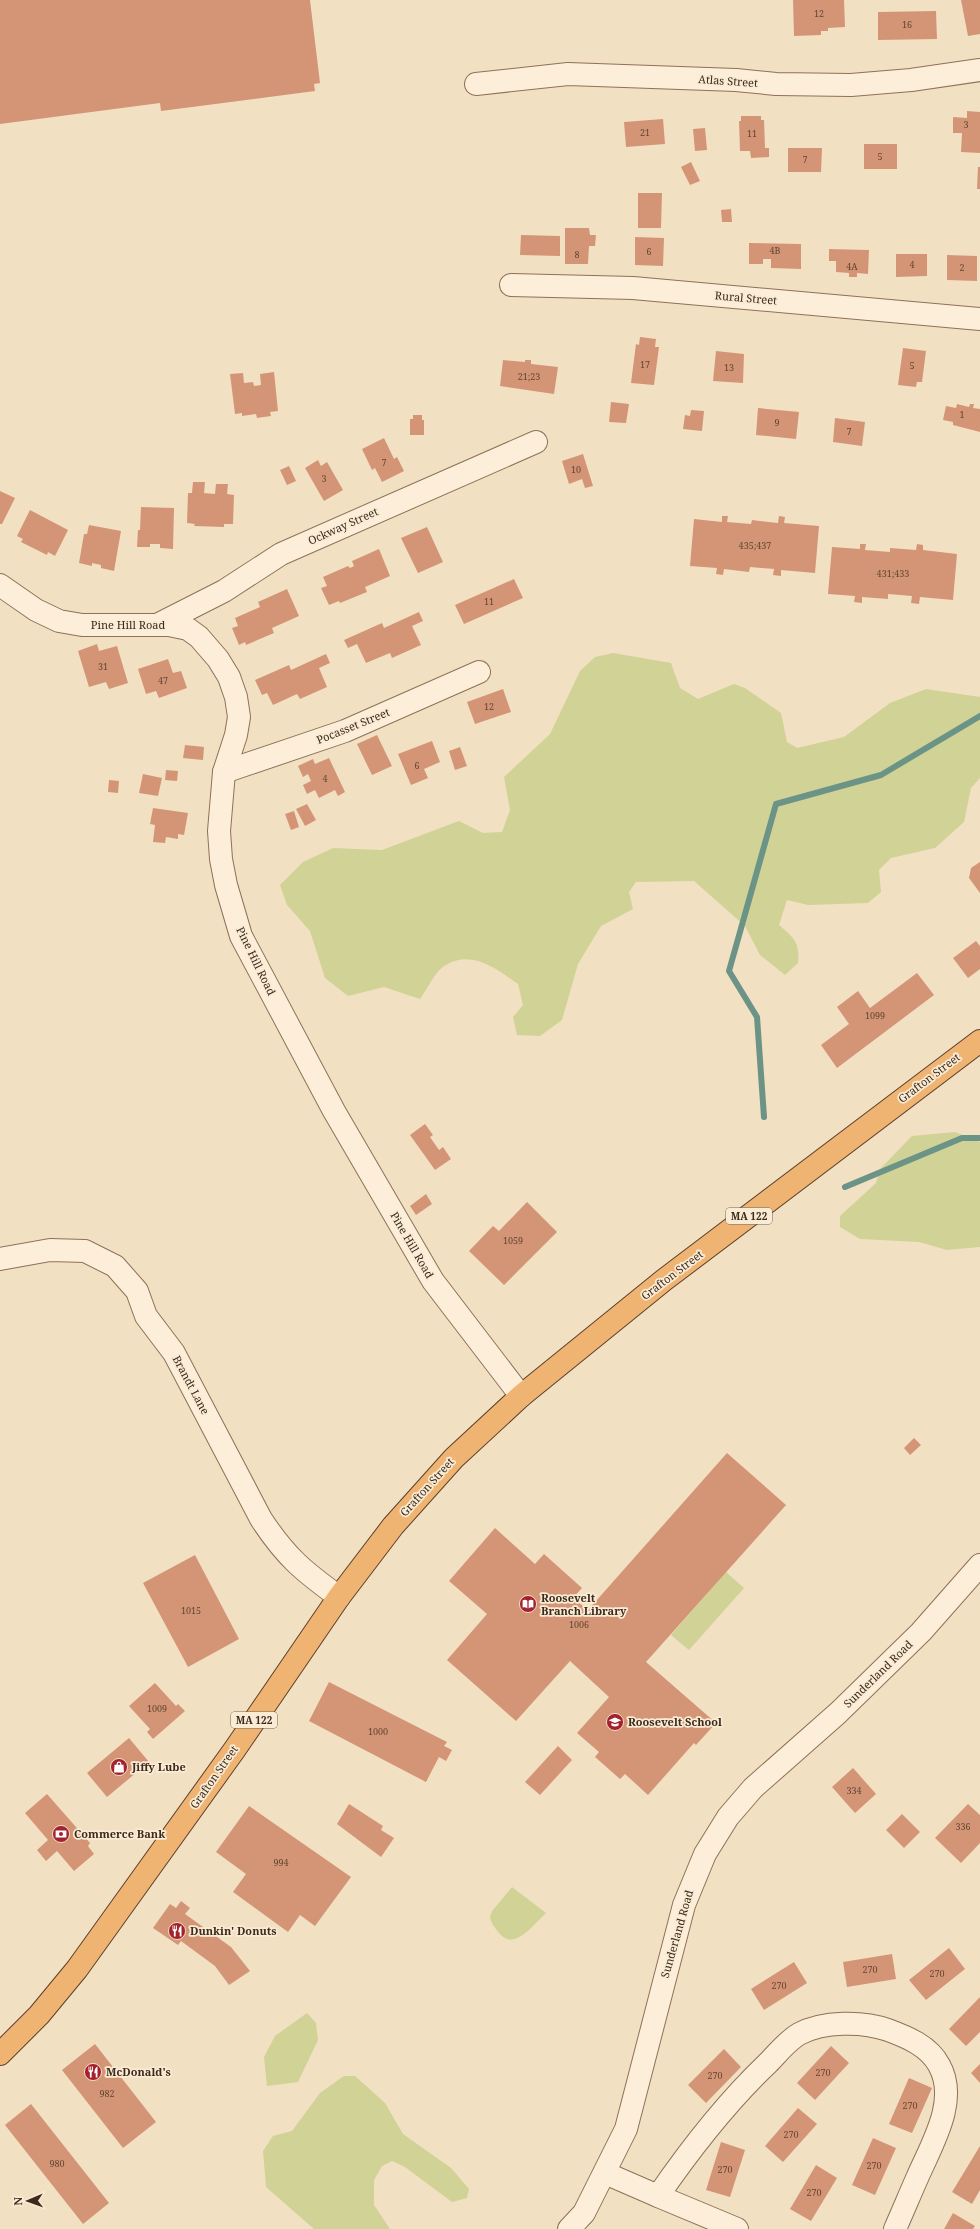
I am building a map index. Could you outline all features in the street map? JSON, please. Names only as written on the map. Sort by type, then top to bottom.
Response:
[{"type":"highway","name":"Grafton Street","points":[[0,2054],[34,2020],[77,1968],[230,1755],[339,1597],[392,1526],[428,1484],[481,1431],[521,1396],[664,1280],[980,1041]]},
{"type":"street","name":"Atlas Street","points":[[476,84],[568,74],[736,80],[776,84],[852,85],[911,80],[980,70]]},
{"type":"street","name":"Rural Street","points":[[511,285],[633,288],[980,319]]},
{"type":"street","name":"Ockway Street","points":[[157,625],[224,591],[281,554],[536,442]]},
{"type":"street","name":"Pine Hill Road","points":[[0,584],[36,610],[59,621],[82,625],[170,625],[188,629],[199,637],[218,659],[228,677],[236,697],[239,717],[236,735],[224,772],[220,802],[220,859],[226,885],[242,936],[334,1111],[433,1281],[521,1396]]},
{"type":"street","name":"Pocasset Street","points":[[224,772],[345,731],[479,672]]},
{"type":"street","name":"Brandt Lane","points":[[0,1259],[50,1250],[85,1251],[115,1266],[137,1291],[146,1316],[174,1352],[261,1519],[278,1545],[302,1571],[339,1597]]},
{"type":"street","name":"Sunderland Road","points":[[568,2229],[584,2213],[626,2129],[684,1905],[705,1854],[728,1817],[753,1788],[838,1713],[905,1648],[980,1565]]},
{"type":"street","points":[[658,2196],[694,2144],[745,2085],[798,2035],[825,2026],[866,2024],[916,2042],[931,2054],[939,2064],[946,2087],[946,2104],[937,2133],[895,2229]]},
{"type":"street","points":[[605,2173],[737,2229]]},
{"type":"green space","points":[[613,653],[671,663],[680,688],[698,699],[734,684],[745,688],[781,713],[787,742],[797,748],[844,737],[890,703],[926,689],[980,697],[980,778],[971,788],[964,822],[935,848],[891,858],[879,870],[881,892],[868,903],[808,905],[787,900],[779,925],[789,933],[797,945],[798,963],[785,975],[760,955],[745,926],[694,881],[636,882],[629,892],[633,909],[601,926],[578,964],[562,1020],[540,1036],[517,1035],[513,1017],[523,1005],[518,984],[482,962],[463,959],[443,967],[434,977],[420,999],[384,987],[348,996],[325,978],[310,931],[287,905],[280,885],[303,862],[333,848],[382,850],[459,821],[483,833],[502,832],[510,810],[504,777],[550,734],[580,671],[595,657]]},
{"type":"green space","points":[[955,1132],[980,1142],[980,1247],[947,1250],[919,1242],[860,1239],[840,1227],[840,1216],[876,1183],[881,1168],[912,1136]]},
{"type":"green space","points":[[726,1572],[744,1588],[689,1650],[671,1635]]},
{"type":"green space","points":[[512,1887],[546,1913],[524,1934],[517,1938],[511,1939],[505,1938],[499,1933],[490,1917],[492,1911]]},
{"type":"green space","points":[[307,2013],[316,2023],[318,2040],[298,2082],[267,2086],[264,2057],[275,2036]]},
{"type":"green space","points":[[344,2076],[355,2076],[385,2103],[403,2134],[451,2168],[469,2189],[467,2198],[452,2202],[405,2167],[392,2161],[382,2166],[374,2180],[374,2205],[390,2229],[314,2229],[266,2187],[263,2151],[273,2136],[292,2131],[320,2093]]},
{"type":"building","points":[[0,0],[310,0],[320,83],[314,84],[315,91],[161,111],[160,103],[0,124]]},
{"type":"building","points":[[793,0],[844,0],[845,27],[828,28],[828,31],[821,31],[821,35],[794,36]]},
{"type":"building","points":[[961,0],[980,0],[980,34],[968,36]]},
{"type":"building","points":[[936,11],[937,39],[878,40],[878,12]]},
{"type":"building","points":[[967,111],[980,112],[980,153],[961,152],[962,133],[953,133],[953,117],[967,118]]},
{"type":"building","points":[[741,116],[761,116],[761,120],[764,120],[765,148],[769,148],[769,157],[751,158],[750,151],[740,151],[739,121],[741,121]]},
{"type":"building","points":[[663,119],[665,144],[626,147],[624,122]]},
{"type":"building","points":[[705,128],[707,150],[695,151],[693,129]]},
{"type":"building","points":[[864,144],[897,144],[897,169],[864,169]]},
{"type":"building","points":[[788,148],[822,148],[821,172],[788,172]]},
{"type":"building","points":[[691,162],[700,181],[690,185],[681,167]]},
{"type":"building","points":[[978,167],[980,167],[980,189],[977,189]]},
{"type":"building","points":[[638,193],[662,193],[661,228],[638,228]]},
{"type":"building","points":[[731,209],[732,222],[722,222],[721,210]]},
{"type":"building","points":[[565,228],[589,228],[590,235],[596,235],[595,246],[589,246],[588,264],[565,264]]},
{"type":"building","points":[[521,235],[560,236],[560,256],[520,255]]},
{"type":"building","points":[[635,237],[664,238],[663,266],[635,265]]},
{"type":"building","points":[[749,243],[801,244],[801,269],[771,268],[771,259],[763,259],[763,264],[749,264]]},
{"type":"building","points":[[829,249],[869,250],[868,274],[857,273],[857,277],[849,277],[849,273],[836,272],[836,261],[829,261]]},
{"type":"building","points":[[896,254],[927,254],[927,276],[896,277]]},
{"type":"building","points":[[947,255],[977,256],[977,281],[947,280]]},
{"type":"building","points":[[640,337],[656,339],[655,347],[659,347],[654,385],[631,383],[636,344],[639,345]]},
{"type":"building","points":[[903,348],[926,351],[922,382],[917,382],[916,387],[898,385]]},
{"type":"building","points":[[716,351],[744,354],[743,383],[713,381]]},
{"type":"building","points":[[503,360],[525,362],[525,360],[531,360],[531,364],[558,367],[554,394],[500,386]]},
{"type":"building","points":[[274,372],[278,411],[270,412],[271,416],[257,418],[256,414],[242,416],[242,413],[235,414],[230,374],[243,373],[244,383],[253,382],[254,386],[261,385],[260,374]]},
{"type":"building","points":[[611,402],[629,404],[626,423],[609,422]]},
{"type":"building","points":[[957,404],[969,407],[970,404],[974,404],[973,408],[980,409],[980,432],[953,425],[953,422],[943,420],[946,406],[956,408]]},
{"type":"building","points":[[758,408],[799,412],[796,439],[756,435]]},
{"type":"building","points":[[691,410],[704,411],[702,431],[683,429],[685,415],[690,416]]},
{"type":"building","points":[[413,415],[422,415],[422,420],[424,420],[424,435],[410,435],[410,419],[413,419]]},
{"type":"building","points":[[835,418],[865,422],[862,446],[833,442]]},
{"type":"building","points":[[384,438],[394,459],[397,457],[404,471],[382,482],[375,468],[372,470],[362,449]]},
{"type":"building","points":[[583,454],[593,486],[585,488],[582,479],[569,484],[562,461]]},
{"type":"building","points":[[318,460],[321,466],[327,462],[343,490],[324,501],[305,468]]},
{"type":"building","points":[[289,466],[296,481],[287,485],[280,470]]},
{"type":"building","points":[[193,482],[205,482],[204,493],[215,494],[216,484],[228,484],[227,494],[234,495],[233,524],[224,524],[224,527],[194,526],[195,524],[187,523],[188,493],[192,493]]},
{"type":"building","points":[[0,491],[15,498],[2,524],[0,524]]},
{"type":"building","points":[[141,507],[174,508],[173,549],[160,548],[160,544],[150,544],[150,547],[137,547],[138,530],[140,530]]},
{"type":"building","points":[[30,510],[68,530],[55,556],[48,552],[47,555],[21,542],[23,539],[17,536]]},
{"type":"building","points":[[722,516],[728,516],[727,522],[751,524],[752,520],[778,523],[779,516],[785,517],[784,523],[819,526],[815,573],[781,570],[781,576],[773,575],[774,569],[750,567],[749,572],[724,569],[723,575],[716,574],[717,568],[690,566],[694,519],[722,522]]},
{"type":"building","points":[[89,525],[121,531],[114,571],[101,568],[101,565],[92,563],[92,566],[79,563],[84,534],[87,534]]},
{"type":"building","points":[[427,527],[443,562],[418,573],[401,538]]},
{"type":"building","points":[[860,544],[866,544],[865,550],[890,552],[890,548],[916,550],[917,544],[923,545],[923,550],[957,554],[953,600],[920,597],[919,604],[911,603],[912,596],[888,594],[888,599],[862,597],[862,603],[854,602],[855,596],[828,594],[832,547],[860,549]]},
{"type":"building","points":[[379,549],[390,576],[365,587],[367,592],[340,603],[339,601],[329,605],[321,588],[327,586],[323,577],[348,566],[350,568],[354,566],[352,561]]},
{"type":"building","points":[[514,579],[523,598],[464,624],[455,605]]},
{"type":"building","points":[[287,589],[299,616],[272,628],[274,633],[246,645],[245,642],[239,645],[232,628],[238,626],[235,618],[260,607],[258,602]]},
{"type":"building","points":[[419,612],[423,621],[412,626],[421,645],[392,658],[390,653],[366,663],[357,644],[348,648],[344,640],[382,623],[384,628]]},
{"type":"building","points":[[97,644],[99,651],[117,646],[128,683],[109,689],[106,682],[89,687],[78,651]]},
{"type":"building","points":[[326,654],[330,663],[319,668],[327,687],[300,699],[297,694],[273,705],[267,693],[262,695],[255,680],[289,665],[291,670]]},
{"type":"building","points":[[168,659],[173,673],[181,671],[187,688],[159,698],[156,691],[146,694],[138,669]]},
{"type":"building","points":[[503,689],[511,712],[475,724],[467,702]]},
{"type":"building","points":[[377,735],[392,766],[372,775],[357,744]]},
{"type":"building","points":[[432,741],[440,762],[424,769],[428,778],[411,785],[398,754]]},
{"type":"building","points":[[185,745],[204,747],[203,760],[183,758]]},
{"type":"building","points":[[460,747],[467,766],[455,770],[449,751]]},
{"type":"building","points":[[329,758],[345,792],[338,796],[335,790],[319,798],[315,790],[307,794],[303,785],[311,781],[308,774],[303,777],[298,766],[313,759],[315,764]]},
{"type":"building","points":[[166,770],[178,771],[177,781],[165,780]]},
{"type":"building","points":[[143,774],[162,778],[158,796],[139,793]]},
{"type":"building","points":[[109,780],[119,781],[118,793],[108,792]]},
{"type":"building","points":[[307,804],[316,820],[305,826],[296,809]]},
{"type":"building","points":[[153,808],[188,813],[184,835],[178,834],[178,839],[166,837],[165,843],[153,842],[155,825],[150,824]]},
{"type":"building","points":[[294,811],[299,827],[291,830],[285,814]]},
{"type":"building","points":[[980,862],[980,893],[969,878],[971,868]]},
{"type":"building","points":[[976,941],[980,946],[980,969],[968,978],[953,958]]},
{"type":"building","points":[[917,973],[934,995],[837,1068],[821,1045],[849,1024],[837,1007],[858,991],[870,1008]]},
{"type":"building","points":[[425,1124],[433,1135],[430,1137],[439,1150],[443,1147],[451,1159],[435,1170],[410,1135]]},
{"type":"building","points":[[426,1194],[432,1204],[416,1215],[410,1206]]},
{"type":"building","points":[[527,1202],[557,1232],[504,1285],[469,1251],[493,1226],[499,1231]]},
{"type":"building","points":[[914,1438],[921,1445],[910,1455],[904,1448]]},
{"type":"building","points":[[727,1453],[786,1505],[646,1662],[716,1723],[696,1745],[694,1743],[648,1795],[625,1774],[620,1779],[595,1757],[599,1752],[577,1733],[609,1697],[570,1661],[516,1721],[447,1660],[487,1614],[449,1581],[495,1528],[535,1564],[544,1554],[582,1588],[573,1598],[588,1610]]},
{"type":"building","points":[[195,1555],[239,1639],[188,1667],[143,1583]]},
{"type":"building","points":[[329,1682],[447,1742],[444,1746],[452,1750],[446,1761],[439,1757],[426,1782],[309,1721]]},
{"type":"building","points":[[155,1683],[176,1706],[178,1704],[185,1711],[153,1739],[147,1732],[150,1729],[129,1706]]},
{"type":"building","points":[[129,1738],[149,1762],[107,1797],[87,1773]]},
{"type":"building","points":[[558,1746],[572,1760],[540,1795],[525,1782]]},
{"type":"building","points":[[853,1768],[876,1794],[855,1813],[832,1787]]},
{"type":"building","points":[[47,1794],[90,1843],[88,1846],[94,1854],[74,1871],[57,1851],[46,1861],[37,1850],[48,1840],[25,1813]]},
{"type":"building","points":[[349,1804],[383,1826],[381,1830],[394,1838],[381,1857],[337,1824]]},
{"type":"building","points":[[968,1804],[980,1815],[980,1843],[961,1863],[935,1838]]},
{"type":"building","points":[[249,1806],[351,1877],[315,1926],[300,1915],[288,1932],[233,1892],[246,1874],[216,1852]]},
{"type":"building","points":[[902,1814],[920,1832],[904,1848],[886,1830]]},
{"type":"building","points":[[181,1901],[190,1908],[185,1914],[231,1947],[250,1971],[229,1985],[215,1966],[181,1941],[178,1945],[153,1928],[170,1904],[176,1908]]},
{"type":"building","points":[[949,1948],[965,1969],[926,2000],[909,1980]]},
{"type":"building","points":[[892,1954],[896,1979],[847,1987],[843,1962]]},
{"type":"building","points":[[794,1962],[807,1983],[764,2010],[751,1989]]},
{"type":"building","points":[[980,1997],[980,2032],[966,2046],[949,2029]]},
{"type":"building","points":[[95,2044],[156,2122],[123,2148],[62,2070]]},
{"type":"building","points":[[831,2046],[849,2063],[815,2100],[797,2083]]},
{"type":"building","points":[[724,2049],[741,2067],[706,2103],[688,2085]]},
{"type":"building","points":[[980,2064],[980,2083],[971,2073]]},
{"type":"building","points":[[909,2078],[932,2088],[912,2133],[889,2124]]},
{"type":"building","points":[[31,2104],[109,2203],[83,2224],[5,2125]]},
{"type":"building","points":[[798,2108],[817,2124],[783,2162],[765,2146]]},
{"type":"building","points":[[873,2138],[896,2148],[875,2195],[852,2185]]},
{"type":"building","points":[[721,2142],[745,2150],[730,2197],[706,2190]]},
{"type":"building","points":[[980,2146],[980,2190],[972,2204],[952,2192]]},
{"type":"building","points":[[816,2165],[837,2178],[811,2221],[790,2209]]},
{"type":"building","points":[[953,2213],[975,2226],[973,2229],[944,2229]]},
{"type":"waterway","points":[[764,1117],[757,1017],[729,971],[776,804],[881,775],[980,716]]},
{"type":"waterway","points":[[845,1187],[962,1138],[980,1138]]},
{"type":"place","name":"Roosevelt Branch Library","points":[[528,1604]]},
{"type":"place","name":"Roosevelt School","points":[[615,1722]]},
{"type":"place","name":"Jiffy Lube","points":[[119,1767]]},
{"type":"place","name":"Commerce Bank","points":[[61,1834]]},
{"type":"place","name":"Dunkin' Donuts","points":[[177,1931]]},
{"type":"place","name":"McDonald's","points":[[93,2072]]}]
